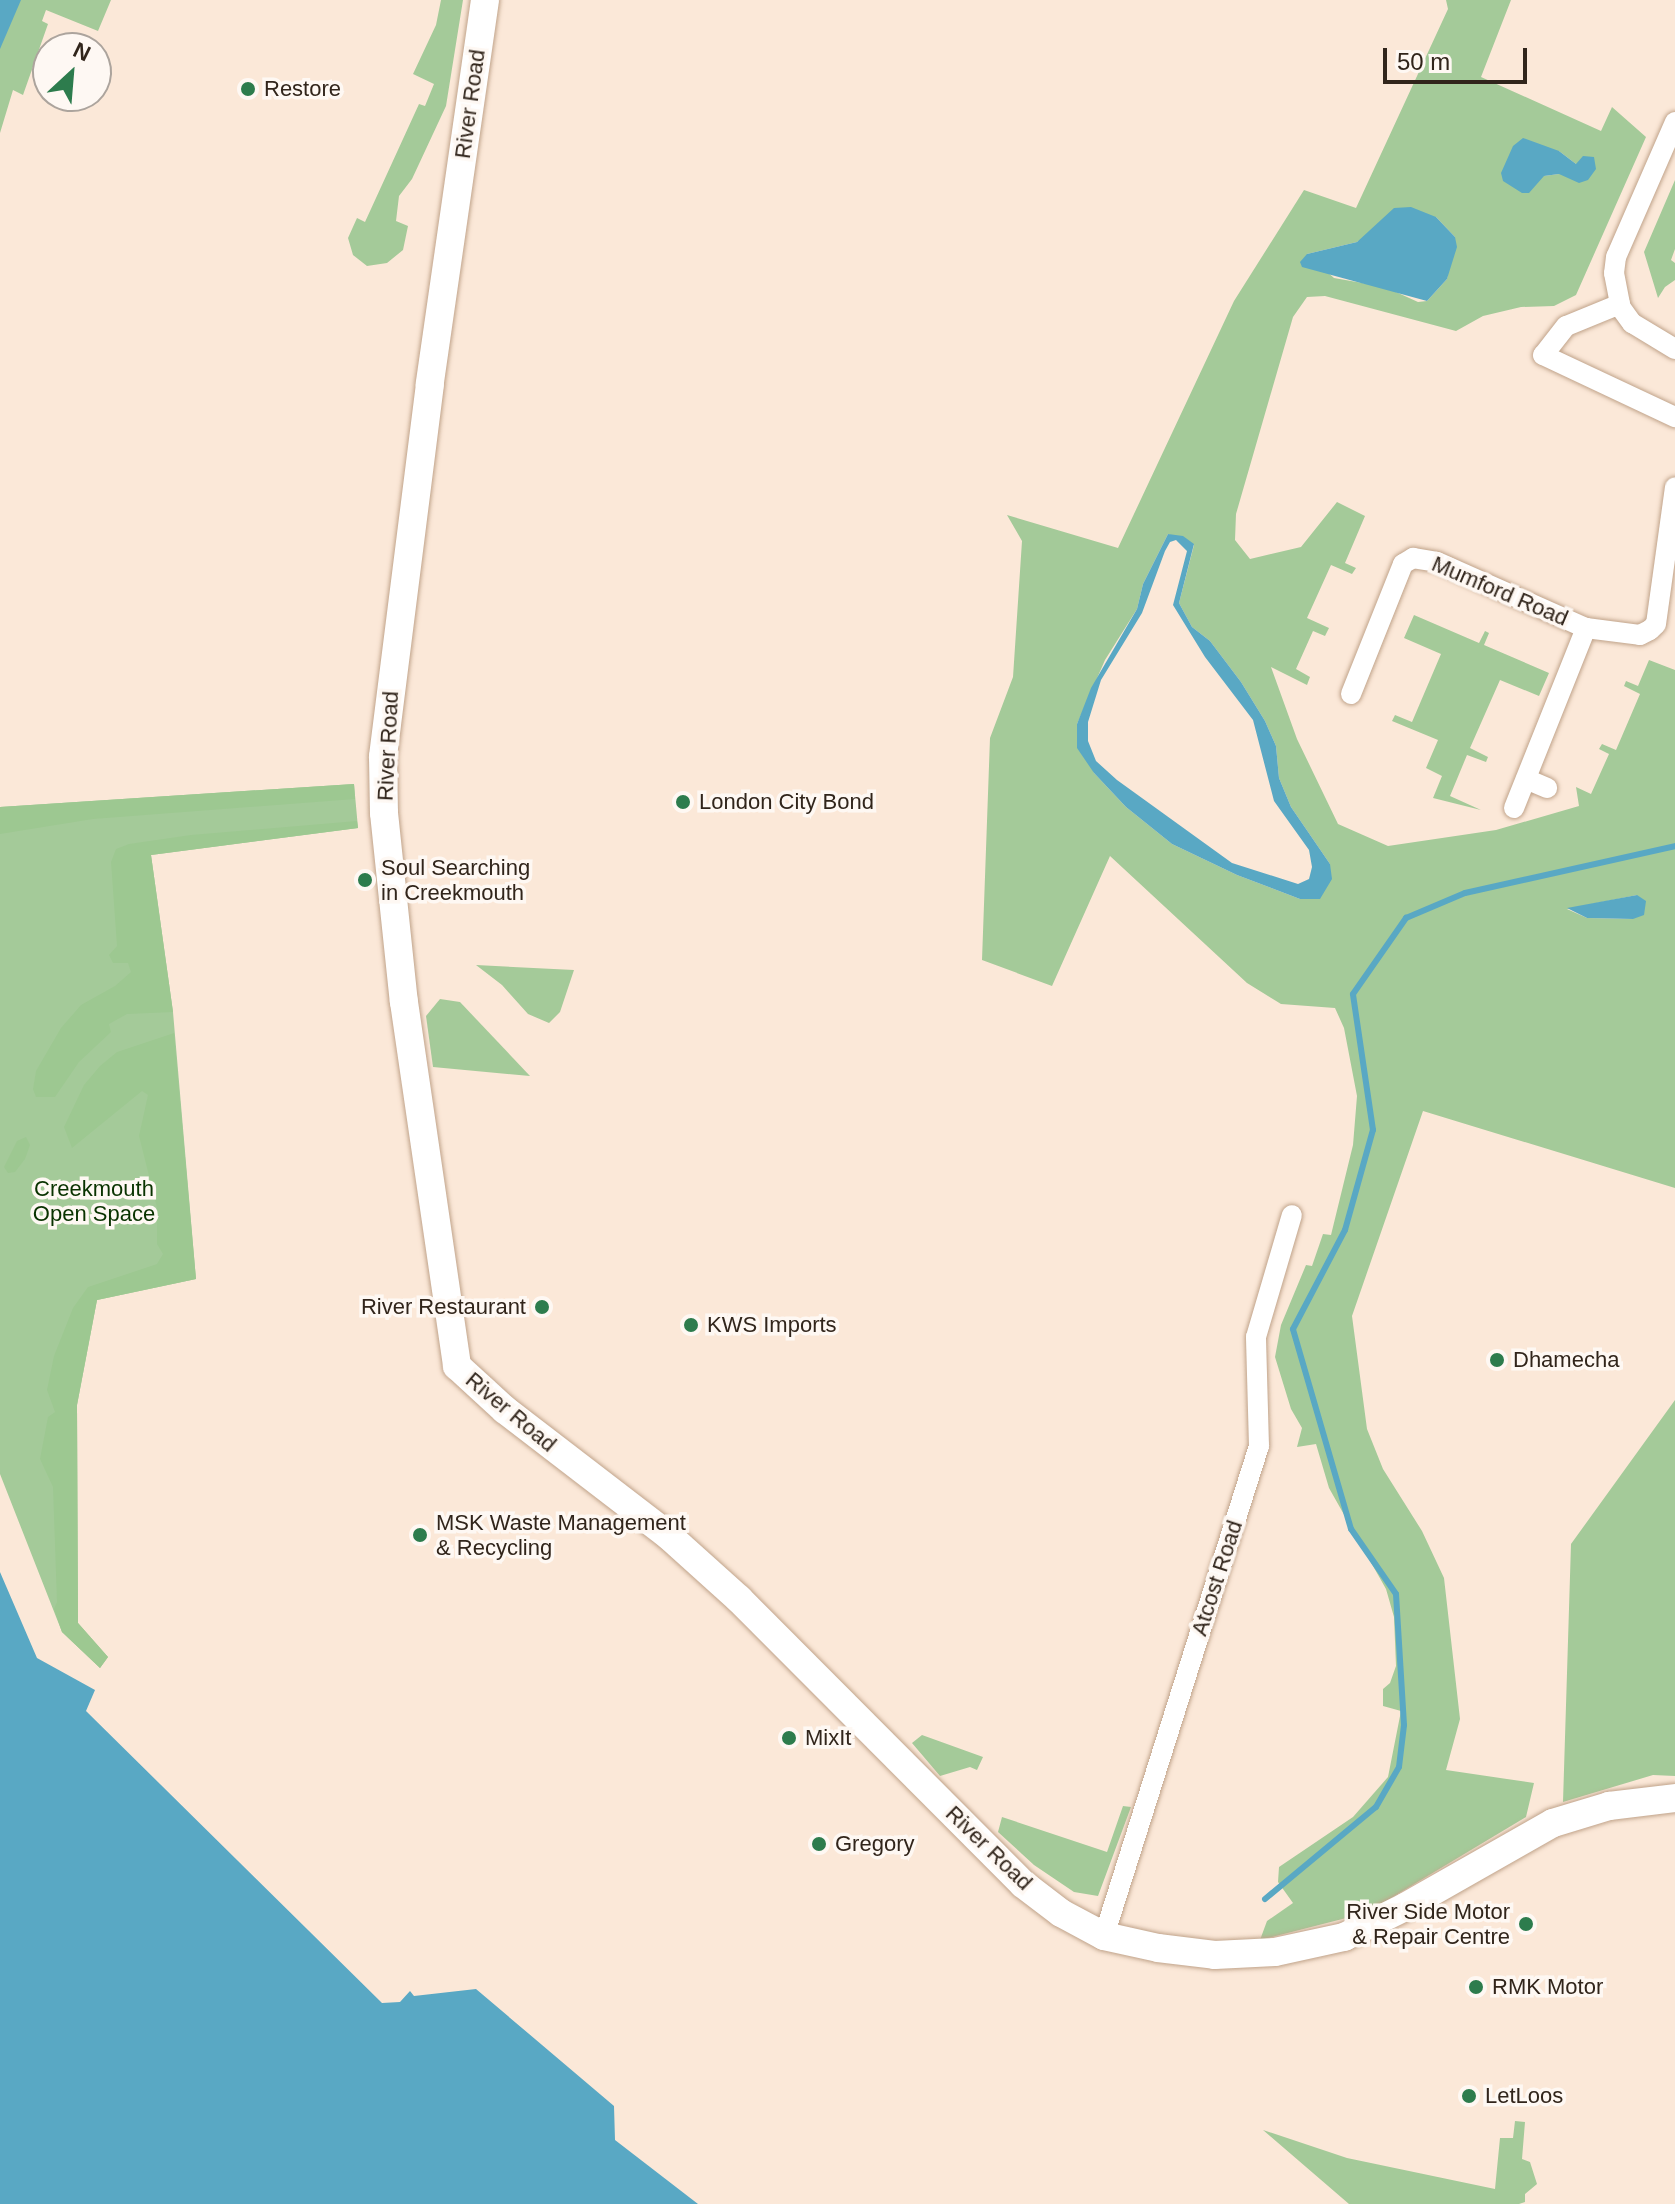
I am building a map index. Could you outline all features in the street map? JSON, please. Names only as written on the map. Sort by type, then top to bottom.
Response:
[{"type":"street","name":"River Road","points":[[485,0],[430,384],[383,757],[384,813],[404,1002],[457,1366],[505,1410],[669,1536],[739,1599],[1023,1884],[1061,1913],[1104,1936],[1215,1955],[1275,1952],[1344,1937],[1405,1907],[1553,1823],[1609,1806],[1675,1798]]},
{"type":"street","points":[[1674,349],[1645,334],[1632,323],[1620,304],[1614,273],[1616,257],[1675,122]]},
{"type":"street","points":[[1620,304],[1566,326],[1543,355],[1675,417]]},
{"type":"street","name":"Mumford Road","points":[[1351,694],[1403,564],[1413,558],[1437,562],[1586,628],[1640,635],[1656,624],[1675,487]]},
{"type":"street","points":[[1514,808],[1586,628]]},
{"type":"street","points":[[1526,779],[1547,788]]},
{"type":"street","name":"Atcost Road","points":[[1104,1936],[1259,1446],[1256,1337],[1292,1215]]},
{"type":"green space","points":[[0,0],[111,0],[98,31],[46,10],[42,21],[48,24],[45,32],[32,32],[32,69],[23,95],[13,90],[0,133]]},
{"type":"green space","points":[[441,0],[463,0],[446,106],[412,179],[399,196],[396,221],[408,226],[403,250],[387,263],[367,266],[353,255],[348,238],[357,218],[365,222],[419,104],[425,106],[434,84],[413,74],[436,25]]},
{"type":"green space","points":[[1446,0],[1511,0],[1481,77],[1601,131],[1612,107],[1646,137],[1576,295],[1554,306],[1521,307],[1483,316],[1456,331],[1325,296],[1307,297],[1293,317],[1236,514],[1235,540],[1250,559],[1301,547],[1337,502],[1365,516],[1345,563],[1356,568],[1352,574],[1331,565],[1307,618],[1329,628],[1325,636],[1313,631],[1296,669],[1310,677],[1307,685],[1271,667],[1297,739],[1338,824],[1388,846],[1496,830],[1579,806],[1576,787],[1591,794],[1609,754],[1599,749],[1602,744],[1616,750],[1640,694],[1624,686],[1626,681],[1638,686],[1649,660],[1675,670],[1675,1188],[1423,1111],[1352,1316],[1367,1429],[1383,1469],[1422,1531],[1444,1578],[1460,1719],[1446,1770],[1534,1783],[1526,1817],[1366,1913],[1260,1940],[1267,1921],[1293,1903],[1278,1882],[1279,1867],[1353,1817],[1388,1777],[1401,1711],[1383,1706],[1383,1689],[1390,1683],[1396,1666],[1394,1617],[1386,1589],[1329,1488],[1316,1444],[1297,1447],[1302,1428],[1291,1409],[1275,1357],[1281,1325],[1306,1265],[1312,1266],[1323,1234],[1331,1235],[1353,1145],[1357,1096],[1344,1028],[1335,1008],[1281,1004],[1247,983],[1110,856],[1052,986],[982,960],[990,738],[1013,677],[1022,541],[1007,515],[1118,548],[1234,301],[1304,190],[1356,208],[1448,9]],"holes":[[[1559,151],[1576,164],[1559,174],[1544,176]],[[1436,217],[1455,237],[1447,279],[1427,301],[1418,302],[1385,287],[1334,278],[1307,254],[1357,242],[1373,231]],[[1168,534],[1194,545],[1179,603],[1192,627],[1210,641],[1265,721],[1276,746],[1279,778],[1291,807],[1330,864],[1300,899],[1237,875],[1172,844],[1126,807],[1094,773],[1077,724],[1105,660],[1137,609],[1143,584]],[[1637,895],[1633,919],[1587,918],[1567,909]]]},
{"type":"green space","points":[[1675,180],[1675,249],[1671,260],[1675,263],[1675,280],[1665,287],[1658,298],[1644,252]]},
{"type":"green space","points":[[1414,615],[1479,643],[1485,631],[1489,633],[1484,645],[1549,673],[1539,696],[1500,680],[1470,748],[1488,757],[1486,762],[1467,755],[1450,796],[1481,810],[1433,798],[1442,776],[1426,768],[1438,740],[1392,721],[1395,715],[1412,722],[1441,654],[1404,638]]},
{"type":"green space","name":"Creekmouth Open Space","points":[[354,784],[358,828],[151,855],[173,1012],[196,1279],[97,1300],[77,1405],[78,1623],[108,1657],[100,1668],[62,1632],[0,1474],[0,807]]},
{"type":"green space","points":[[354,784],[355,799],[93,819],[0,834],[0,807]]},
{"type":"green space","points":[[357,821],[358,828],[151,855],[173,1012],[127,1014],[109,1024],[111,1032],[79,1062],[55,1097],[36,1097],[33,1089],[36,1071],[61,1028],[81,1005],[115,986],[131,972],[128,963],[113,963],[109,955],[117,946],[111,862],[116,849],[129,844],[191,835]]},
{"type":"green space","points":[[476,965],[574,970],[560,1012],[549,1023],[528,1014],[502,985]]},
{"type":"green space","points":[[440,999],[460,1002],[530,1076],[433,1067],[426,1016]]},
{"type":"green space","points":[[174,1033],[196,1279],[97,1300],[77,1405],[78,1623],[108,1657],[100,1668],[62,1632],[54,1609],[57,1602],[53,1487],[40,1459],[48,1417],[55,1412],[47,1390],[54,1356],[73,1308],[88,1287],[157,1264],[163,1254],[157,1244],[157,1208],[139,1136],[148,1095],[142,1091],[72,1148],[64,1127],[84,1085],[100,1066],[117,1052]]},
{"type":"green space","points":[[26,1137],[30,1145],[25,1159],[15,1172],[8,1173],[4,1167],[17,1141]]},
{"type":"green space","points":[[1675,1400],[1675,1776],[1653,1775],[1563,1802],[1571,1544]]},
{"type":"green space","points":[[922,1735],[983,1757],[977,1770],[970,1767],[940,1776],[912,1743]]},
{"type":"green space","points":[[1123,1806],[1131,1807],[1098,1896],[1074,1892],[1034,1865],[998,1832],[1002,1817],[1107,1852]]},
{"type":"green space","points":[[1515,2121],[1525,2122],[1522,2159],[1530,2162],[1537,2184],[1525,2194],[1525,2202],[1519,2204],[1349,2204],[1263,2130],[1347,2158],[1495,2189],[1500,2138],[1513,2138]]},
{"type":"water","points":[[0,0],[21,0],[0,49]]},
{"type":"water","points":[[1523,138],[1559,151],[1576,164],[1583,156],[1594,157],[1596,169],[1588,180],[1579,183],[1559,174],[1544,176],[1529,193],[1522,193],[1503,181],[1501,173],[1513,146]]},
{"type":"water","points":[[1411,207],[1436,217],[1455,237],[1457,247],[1447,279],[1427,301],[1302,267],[1300,262],[1307,254],[1357,242],[1394,208]]},
{"type":"water","points":[[1168,534],[1183,536],[1194,544],[1179,603],[1192,627],[1210,641],[1265,721],[1276,746],[1279,778],[1291,807],[1330,864],[1332,879],[1320,899],[1300,899],[1237,875],[1172,844],[1126,807],[1094,773],[1077,748],[1077,724],[1091,688],[1137,609],[1143,584]],"holes":[[[1176,540],[1187,551],[1173,605],[1205,657],[1253,720],[1274,801],[1309,850],[1312,867],[1309,879],[1298,884],[1232,863],[1117,780],[1096,761],[1088,741],[1088,722],[1101,680],[1142,613],[1165,551],[1170,542]]]},
{"type":"water","points":[[1637,895],[1646,901],[1644,915],[1633,919],[1587,918],[1567,908]]},
{"type":"water","points":[[0,1572],[37,1658],[95,1690],[86,1711],[382,2003],[400,2002],[410,1991],[414,1996],[476,1989],[614,2106],[615,2140],[698,2204],[0,2204]]},
{"type":"waterway","points":[[1265,1899],[1376,1807],[1399,1767],[1404,1725],[1396,1594],[1351,1529],[1293,1329],[1345,1230],[1373,1130],[1353,994],[1406,918],[1465,893],[1675,846]]},
{"type":"place","name":"Restore","points":[[248,89]]},
{"type":"place","name":"London City Bond","points":[[683,802]]},
{"type":"place","name":"Soul Searching in Creekmouth","points":[[365,880]]},
{"type":"place","name":"River Restaurant","points":[[542,1307]]},
{"type":"place","name":"KWS Imports","points":[[691,1325]]},
{"type":"place","name":"Dhamecha","points":[[1497,1360]]},
{"type":"place","name":"MSK Waste Management & Recycling","points":[[420,1535]]},
{"type":"place","name":"MixIt","points":[[789,1738]]},
{"type":"place","name":"Gregory","points":[[819,1844]]},
{"type":"place","name":"River Side Motor & Repair Centre","points":[[1526,1924]]},
{"type":"place","name":"RMK Motor","points":[[1476,1987]]},
{"type":"place","name":"LetLoos","points":[[1469,2096]]}]
